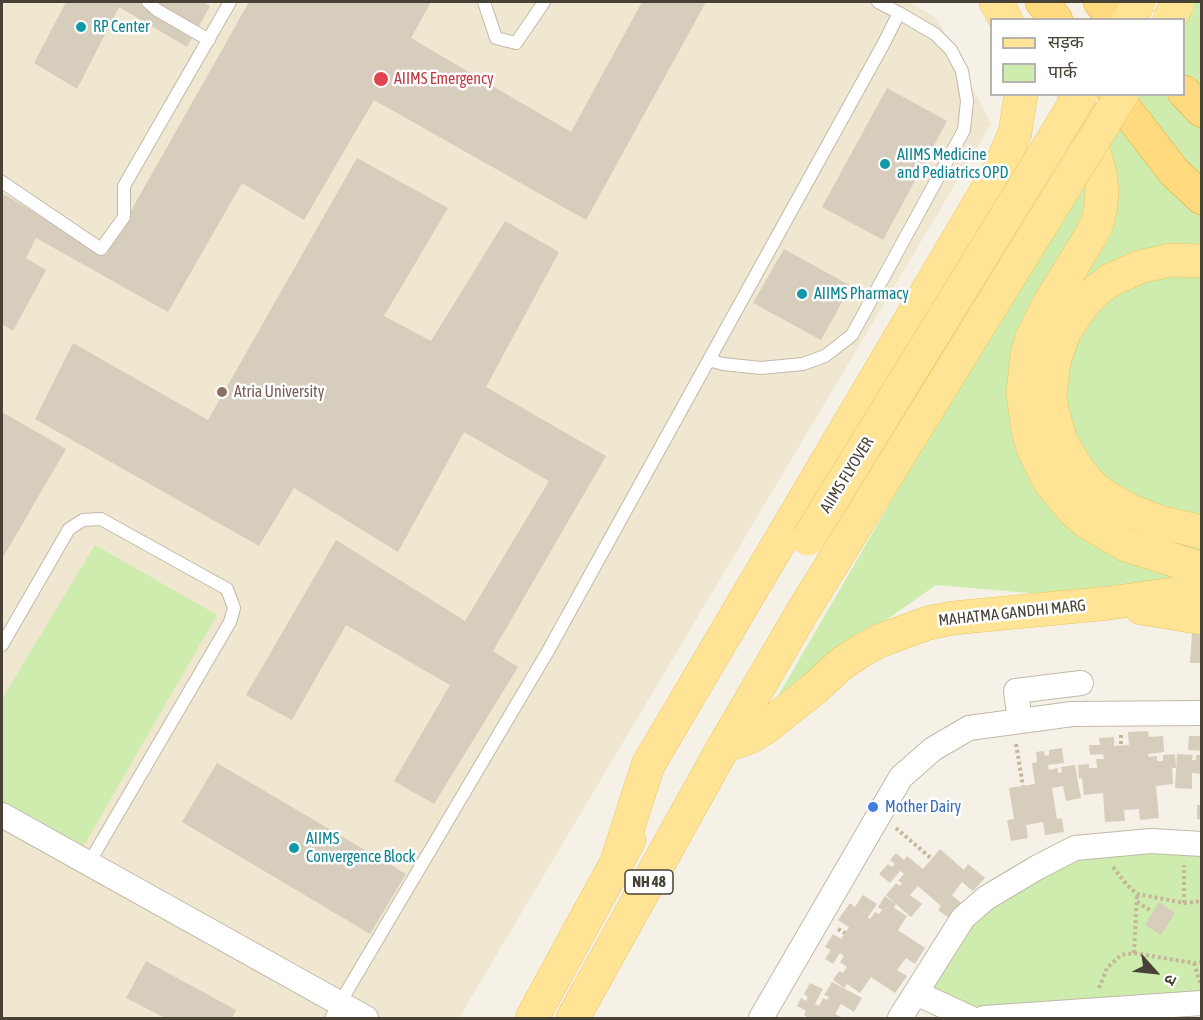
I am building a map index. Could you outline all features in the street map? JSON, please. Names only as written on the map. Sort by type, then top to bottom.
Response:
[{"type":"highway","points":[[1042,2],[1054,18]]},
{"type":"highway","points":[[1100,2],[1115,18]]},
{"type":"highway","points":[[1116,96],[1174,172],[1202,198]]},
{"type":"main road","points":[[996,2],[1005,18]]},
{"type":"main road","points":[[1031,2],[1041,18]]},
{"type":"main road","points":[[1129,18],[1139,2]]},
{"type":"main road","points":[[1169,18],[1180,2]]},
{"type":"main road","points":[[532,1018],[618,858],[648,765],[999,171],[1016,133],[1021,96]]},
{"type":"main road","points":[[1075,96],[1086,124],[1100,173],[1101,206],[1098,221],[1090,237],[1049,304],[1032,338],[1024,374],[1023,393],[1028,430],[1033,448],[1049,481],[1073,510],[1087,522],[1126,545],[1202,569]]},
{"type":"main road","name":"AIIMS FLYOVER","points":[[618,858],[808,539],[1081,96]]},
{"type":"main road","points":[[724,746],[803,611],[1121,96]]},
{"type":"main road","points":[[1202,261],[1171,260],[1139,267],[1109,281],[1096,291],[1084,303],[1065,330],[1054,361],[1050,394],[1061,442],[1078,470],[1101,494],[1129,510],[1159,522],[1202,532]]},
{"type":"main road","points":[[1110,603],[1202,590]]},
{"type":"main road","points":[[1110,603],[1202,618]]},
{"type":"main road","name":"MAHATMA GANDHI MARG","points":[[724,746],[765,729],[841,664],[879,641],[898,633],[953,618],[1110,603]]},
{"type":"main road","name":"NH 48","points":[[573,1018],[724,746]]},
{"type":"street","points":[[1016,722],[1016,691],[1081,683]]},
{"type":"street","points":[[761,1018],[901,777],[933,748],[969,728],[1072,714],[1202,713]]},
{"type":"street","points":[[2,815],[88,863],[336,1011],[366,1018]]},
{"type":"street","points":[[900,1018],[963,918],[986,898],[1075,848],[1151,842],[1193,844]]},
{"type":"street","points":[[916,993],[970,1018]]},
{"type":"street","points":[[987,1018],[1202,1003]]},
{"type":"lane","points":[[148,2],[157,10],[208,40]]},
{"type":"lane","points":[[2,182],[101,249],[124,217],[124,186],[230,2]]},
{"type":"lane","points":[[484,2],[496,38],[516,43],[544,2]]},
{"type":"lane","points":[[709,360],[760,368],[803,364],[825,356],[852,335],[964,130],[967,101],[962,71],[951,50],[935,34],[878,2]]},
{"type":"lane","points":[[336,1011],[548,651],[899,13]]},
{"type":"lane","points":[[2,645],[69,529],[83,520],[101,519],[226,589],[234,608],[230,622],[88,863]]},
{"type":"path","points":[[1016,722],[1023,786]]},
{"type":"path","points":[[879,815],[932,859]]},
{"type":"path","points":[[1184,903],[1193,844]]},
{"type":"path","points":[[1101,845],[1113,867],[1137,894],[1184,903],[1202,902]]},
{"type":"path","points":[[1134,953],[1137,894]]},
{"type":"path","points":[[1137,902],[1150,910]]},
{"type":"path","points":[[1097,1011],[1099,986],[1107,968],[1121,955],[1134,953],[1194,963],[1202,962]]},
{"type":"path","points":[[1194,963],[1202,989]]},
{"type":"shaded area","points":[[2,2],[910,2],[937,19],[991,124],[459,1018],[2,1018]]},
{"type":"green space","points":[[1181,2],[1201,2],[1201,608],[936,585],[778,696],[1126,96],[1185,96],[1184,18]]},
{"type":"green space","points":[[95,545],[217,615],[76,859],[2,816],[2,699]]},
{"type":"green space","points":[[1201,851],[1201,995],[973,1011],[930,990],[970,924],[993,906],[1077,856],[1104,852]]},
{"type":"building","name":"RP Center","points":[[66,2],[203,2],[210,6],[187,47],[119,7],[77,89],[34,63]]},
{"type":"building","points":[[249,2],[431,2],[411,38],[571,132],[642,2],[706,2],[586,220],[374,100],[304,220],[242,183],[168,312],[36,238],[26,258],[46,270],[13,331],[2,324],[2,193],[106,255]]},
{"type":"building","name":"AIIMS Medicine and Pediatrics OPD","points":[[887,88],[947,121],[883,240],[822,207]]},
{"type":"building","points":[[357,158],[448,208],[384,316],[431,341],[505,221],[559,252],[486,387],[606,456],[493,651],[518,667],[434,804],[394,781],[450,685],[346,625],[292,720],[246,695],[336,540],[465,621],[549,481],[464,432],[398,552],[294,488],[259,546],[35,419],[73,343],[208,420]]},
{"type":"building","name":"AIIMS Pharmacy","points":[[784,249],[851,286],[821,340],[753,303]]},
{"type":"building","points":[[2,412],[66,449],[2,559]]},
{"type":"building","points":[[1192,633],[1202,634],[1202,663],[1190,663]]},
{"type":"building","points":[[1148,731],[1149,737],[1163,736],[1164,752],[1148,754],[1149,757],[1157,756],[1157,761],[1163,761],[1163,755],[1175,754],[1176,768],[1172,768],[1173,784],[1156,786],[1159,818],[1140,820],[1139,809],[1124,810],[1125,821],[1105,822],[1103,793],[1084,795],[1078,765],[1089,764],[1089,768],[1097,768],[1096,759],[1104,759],[1103,754],[1090,755],[1089,745],[1100,745],[1099,738],[1114,737],[1114,746],[1129,745],[1128,732]]},
{"type":"building","points":[[1189,736],[1202,736],[1202,751],[1188,750]]},
{"type":"building","points":[[1062,748],[1064,763],[1048,765],[1049,770],[1058,768],[1058,773],[1062,772],[1061,767],[1075,765],[1081,798],[1066,801],[1063,786],[1052,788],[1057,819],[1062,818],[1064,832],[1045,835],[1043,822],[1026,825],[1028,838],[1011,841],[1007,820],[1014,819],[1009,788],[1035,784],[1032,763],[1037,762],[1036,752],[1044,751],[1045,756],[1049,755],[1049,750]]},
{"type":"building","points":[[1177,754],[1193,755],[1192,760],[1196,760],[1196,755],[1202,755],[1202,774],[1192,773],[1192,789],[1175,788]]},
{"type":"building","name":"AIIMS Convergence Block","points":[[217,763],[406,874],[370,934],[182,822]]},
{"type":"building","points":[[1197,805],[1202,805],[1202,820],[1197,819]]},
{"type":"building","points":[[940,849],[964,870],[968,864],[985,878],[973,891],[962,882],[952,895],[962,904],[950,919],[938,910],[941,906],[918,886],[910,895],[922,904],[911,917],[886,895],[896,883],[900,886],[902,883],[898,881],[904,874],[900,871],[890,883],[879,874],[888,864],[892,867],[895,864],[890,860],[896,853],[904,860],[907,856],[923,869]]},
{"type":"building","points":[[863,895],[877,904],[868,917],[870,919],[875,912],[879,914],[882,910],[878,907],[885,896],[896,904],[894,908],[907,916],[898,930],[925,948],[915,964],[906,958],[897,970],[907,976],[895,993],[871,977],[860,993],[847,984],[844,988],[833,980],[839,971],[843,973],[847,967],[840,962],[844,956],[840,953],[833,964],[825,959],[831,950],[825,947],[833,934],[841,939],[849,927],[838,920],[850,903],[855,907]]},
{"type":"building","points":[[1159,902],[1175,913],[1161,935],[1145,925]]},
{"type":"building","points":[[146,961],[236,1010],[232,1018],[165,1018],[126,998]]},
{"type":"building","points":[[832,982],[862,998],[854,1012],[841,1004],[835,1014],[843,1018],[809,1018],[804,1015],[806,1011],[797,1006],[801,998],[806,1001],[808,997],[804,994],[810,983],[823,989],[815,1004],[819,1006],[823,998],[827,1000],[829,997],[824,995]]},
{"type":"place","name":"RP Center","points":[[81,27]]},
{"type":"place","name":"AIIMS Emergency","points":[[381,79]]},
{"type":"place","name":"AIIMS Medicine and Pediatrics OPD","points":[[885,164]]},
{"type":"place","name":"AIIMS Pharmacy","points":[[802,294]]},
{"type":"place","name":"Atria University","points":[[222,392]]},
{"type":"place","name":"Mother Dairy","points":[[873,807]]},
{"type":"place","name":"AIIMS Convergence Block","points":[[294,848]]}]
